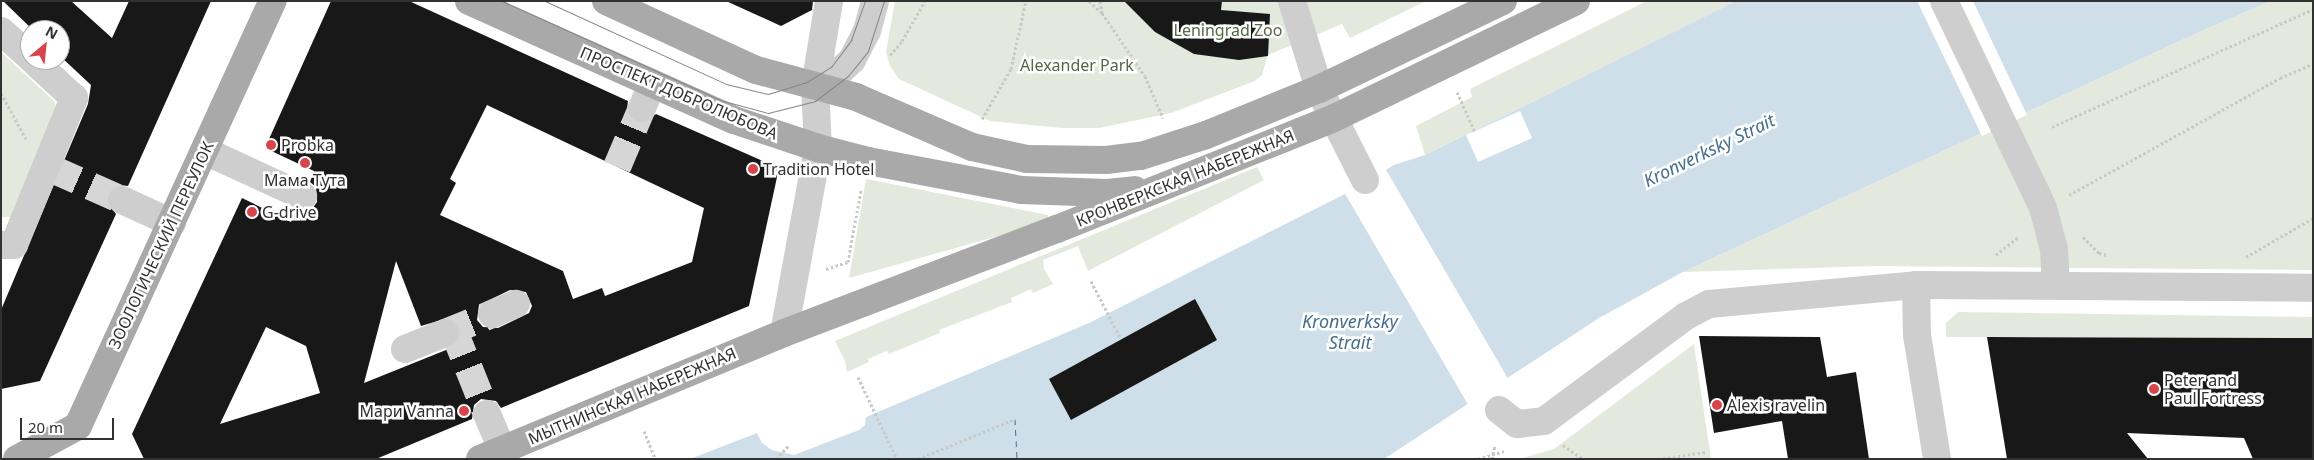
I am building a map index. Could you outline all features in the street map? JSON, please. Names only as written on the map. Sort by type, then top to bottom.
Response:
[{"type":"main road","name":"ЗООЛОГИЧЕСКИЙ ПЕРЕУЛОК","points":[[17,459],[78,426],[273,1]]},
{"type":"main road","name":"ПРОСПЕКТ ДОБРОЛЮБОВА","points":[[469,1],[647,96],[734,120],[818,148],[868,161],[1021,190],[1108,193],[1164,187]]},
{"type":"main road","points":[[606,1],[756,70],[815,86]]},
{"type":"main road","name":"КРОНВЕРКСКАЯ НАБЕРЕЖНАЯ","points":[[815,86],[856,97],[972,147],[1027,159],[1106,160],[1141,156],[1206,135],[1319,89],[1503,1]]},
{"type":"main road","name":"КРОНВЕРКСКАЯ НАБЕРЕЖНАЯ","points":[[784,333],[1164,187],[1332,119],[1576,1]]},
{"type":"main road","name":"МЫТНИНСКАЯ НАБЕРЕЖНАЯ","points":[[491,454],[784,333]]},
{"type":"street","points":[[784,333],[818,148],[815,86],[830,1]]},
{"type":"street","points":[[815,86],[838,73],[852,60],[867,31],[875,1]]},
{"type":"street","points":[[1292,1],[1319,89],[1332,119],[1365,180]]},
{"type":"street","points":[[1944,1],[2043,208],[2054,249],[2056,285]]},
{"type":"street","points":[[1,31],[20,48]]},
{"type":"street","points":[[1,244],[14,245],[49,167],[74,98],[44,70]]},
{"type":"street","points":[[205,151],[303,196]]},
{"type":"street","points":[[122,200],[172,223]]},
{"type":"street","points":[[1499,410],[1517,424],[1544,421],[1686,316],[1709,304],[1916,286],[2056,285],[2313,288]]},
{"type":"street","points":[[1916,286],[1917,335],[1937,459]]},
{"type":"street","points":[[405,349],[445,333]]},
{"type":"street","points":[[487,414],[491,454]]},
{"type":"path","points":[[885,59],[902,41],[925,1]]},
{"type":"path","points":[[979,125],[1011,69],[1026,1]]},
{"type":"path","points":[[1089,1],[1102,13],[1145,76],[1165,124]]},
{"type":"path","points":[[1100,1],[1102,13]]},
{"type":"path","points":[[2052,127],[2313,8]]},
{"type":"path","points":[[2062,198],[2280,78],[2313,64]]},
{"type":"path","points":[[1,93],[33,152],[49,167]]},
{"type":"path","points":[[1460,98],[1475,132]]},
{"type":"path","points":[[823,270],[848,262],[862,187]]},
{"type":"path","points":[[2244,262],[2246,257],[2313,218]]},
{"type":"path","points":[[1992,256],[2018,239],[2019,229]]},
{"type":"path","points":[[1091,281],[1121,339]]},
{"type":"path","points":[[858,377],[897,459]]},
{"type":"path","points":[[918,459],[1015,419]]},
{"type":"path","points":[[644,431],[655,458]]},
{"type":"path","points":[[1492,459],[1496,437]]},
{"type":"path","points":[[1555,440],[1583,459]]},
{"type":"path","points":[[776,459],[789,445]]},
{"type":"path","points":[[1478,459],[1508,450]]},
{"type":"path","points":[[1658,459],[1707,452]]},
{"type":"green space","name":"Alexander Park","points":[[895,1],[1426,1],[1350,38],[1342,24],[1268,55],[1262,75],[1255,81],[1171,113],[1099,128],[1062,128],[990,121],[899,79],[890,66],[886,52]]},
{"type":"green space","points":[[1647,1],[1736,1],[1425,155],[1416,126],[1472,97],[1470,89]]},
{"type":"green space","points":[[2271,1],[2313,1],[2313,270],[1875,266],[1683,272],[2197,33]]},
{"type":"green space","points":[[1,52],[55,102],[56,115],[12,217],[1,217]]},
{"type":"green space","points":[[1257,167],[1264,180],[1088,271],[1078,246],[1043,260],[1044,269],[1053,284],[1033,293],[1031,289],[1011,298],[1012,302],[939,330],[940,333],[889,354],[887,351],[868,359],[869,362],[847,372],[845,361],[835,341]]},
{"type":"green space","points":[[866,179],[1048,215],[1048,222],[849,278]]},
{"type":"green space","points":[[1958,312],[2313,317],[2313,338],[1946,337],[1946,323]]},
{"type":"green space","points":[[1694,344],[1711,459],[1519,459],[1554,449]]},
{"type":"water","name":"Kronverksky Strait","points":[[1736,1],[2271,1],[2197,33],[1683,272],[1599,318],[1384,459],[690,459],[757,433],[762,443],[772,450],[794,455],[859,430],[865,425],[866,417],[1089,323],[1343,195],[1394,165],[1425,155]]},
{"type":"pier","points":[[1917,1],[1973,1],[2027,115],[1982,136]]},
{"type":"pier","points":[[1520,111],[1532,138],[1478,162],[1466,135]]},
{"type":"pier","points":[[1385,168],[1510,382],[1470,408],[1344,192]]},
{"type":"building","points":[[3,1],[71,1],[112,38],[129,1],[211,1],[128,186],[120,185],[108,193],[107,202],[116,214],[40,381],[1,389],[1,310],[88,104],[91,85],[70,65],[70,20],[23,20]]},
{"type":"building","points":[[331,1],[409,1],[628,101],[627,110],[636,122],[644,123],[656,114],[779,168],[749,306],[501,408],[496,401],[481,399],[474,405],[472,419],[376,459],[144,459],[132,434],[242,198],[291,222],[296,210],[312,209],[317,202],[316,187],[310,182],[314,171],[265,148]],"holes":[[[487,105],[704,208],[692,262],[605,296],[602,288],[573,299],[563,271],[440,215],[456,183],[450,179]],[[396,261],[421,326],[448,318],[459,327],[460,336],[451,348],[364,383]],[[510,290],[526,292],[532,306],[529,313],[498,328],[483,327],[477,320],[479,305]],[[266,327],[306,346],[320,393],[220,424]]]},
{"type":"building","points":[[726,1],[813,1],[812,10],[781,26]]},
{"type":"building","points":[[1124,1],[1222,1],[1221,10],[1270,14],[1268,56],[1239,60],[1194,54],[1155,32]]},
{"type":"building","points":[[1195,299],[1217,340],[1071,420],[1049,379]]},
{"type":"building","points":[[1699,336],[1820,337],[1827,377],[1856,372],[1869,459],[1788,459],[1782,421],[1714,433]]},
{"type":"building","name":"Peter and Paul Fortress","points":[[1987,337],[2313,338],[2313,459],[2253,459],[2244,438],[2127,433],[2148,459],[2007,459]]},
{"type":"ferry route","points":[[1015,419],[1017,459]]},
{"type":"tunnel","points":[[617,167],[642,108]]},
{"type":"tunnel","points":[[52,169],[122,200]]},
{"type":"tunnel","points":[[445,333],[492,314]]},
{"type":"tunnel","points":[[453,329],[487,414]]},
{"type":"tram line","points":[[502,1],[720,100],[768,113],[815,101],[848,76],[868,51],[884,1]]},
{"type":"tram line","points":[[545,1],[726,84],[768,94],[805,83],[831,67],[851,40],[865,1]]},
{"type":"place","name":"Probka","points":[[271,145]]},
{"type":"place","name":"Мама Тута","points":[[305,163]]},
{"type":"place","name":"Tradition Hotel","points":[[753,169]]},
{"type":"place","name":"G-drive","points":[[252,212]]},
{"type":"place","name":"Peter and Paul Fortress","points":[[2154,389]]},
{"type":"place","name":"Alexis ravelin","points":[[1717,405]]},
{"type":"place","name":"Мари Vаnnа","points":[[464,411]]},
{"type":"park label","name":"Leningrad Zoo","points":[[1228,30]]}]
